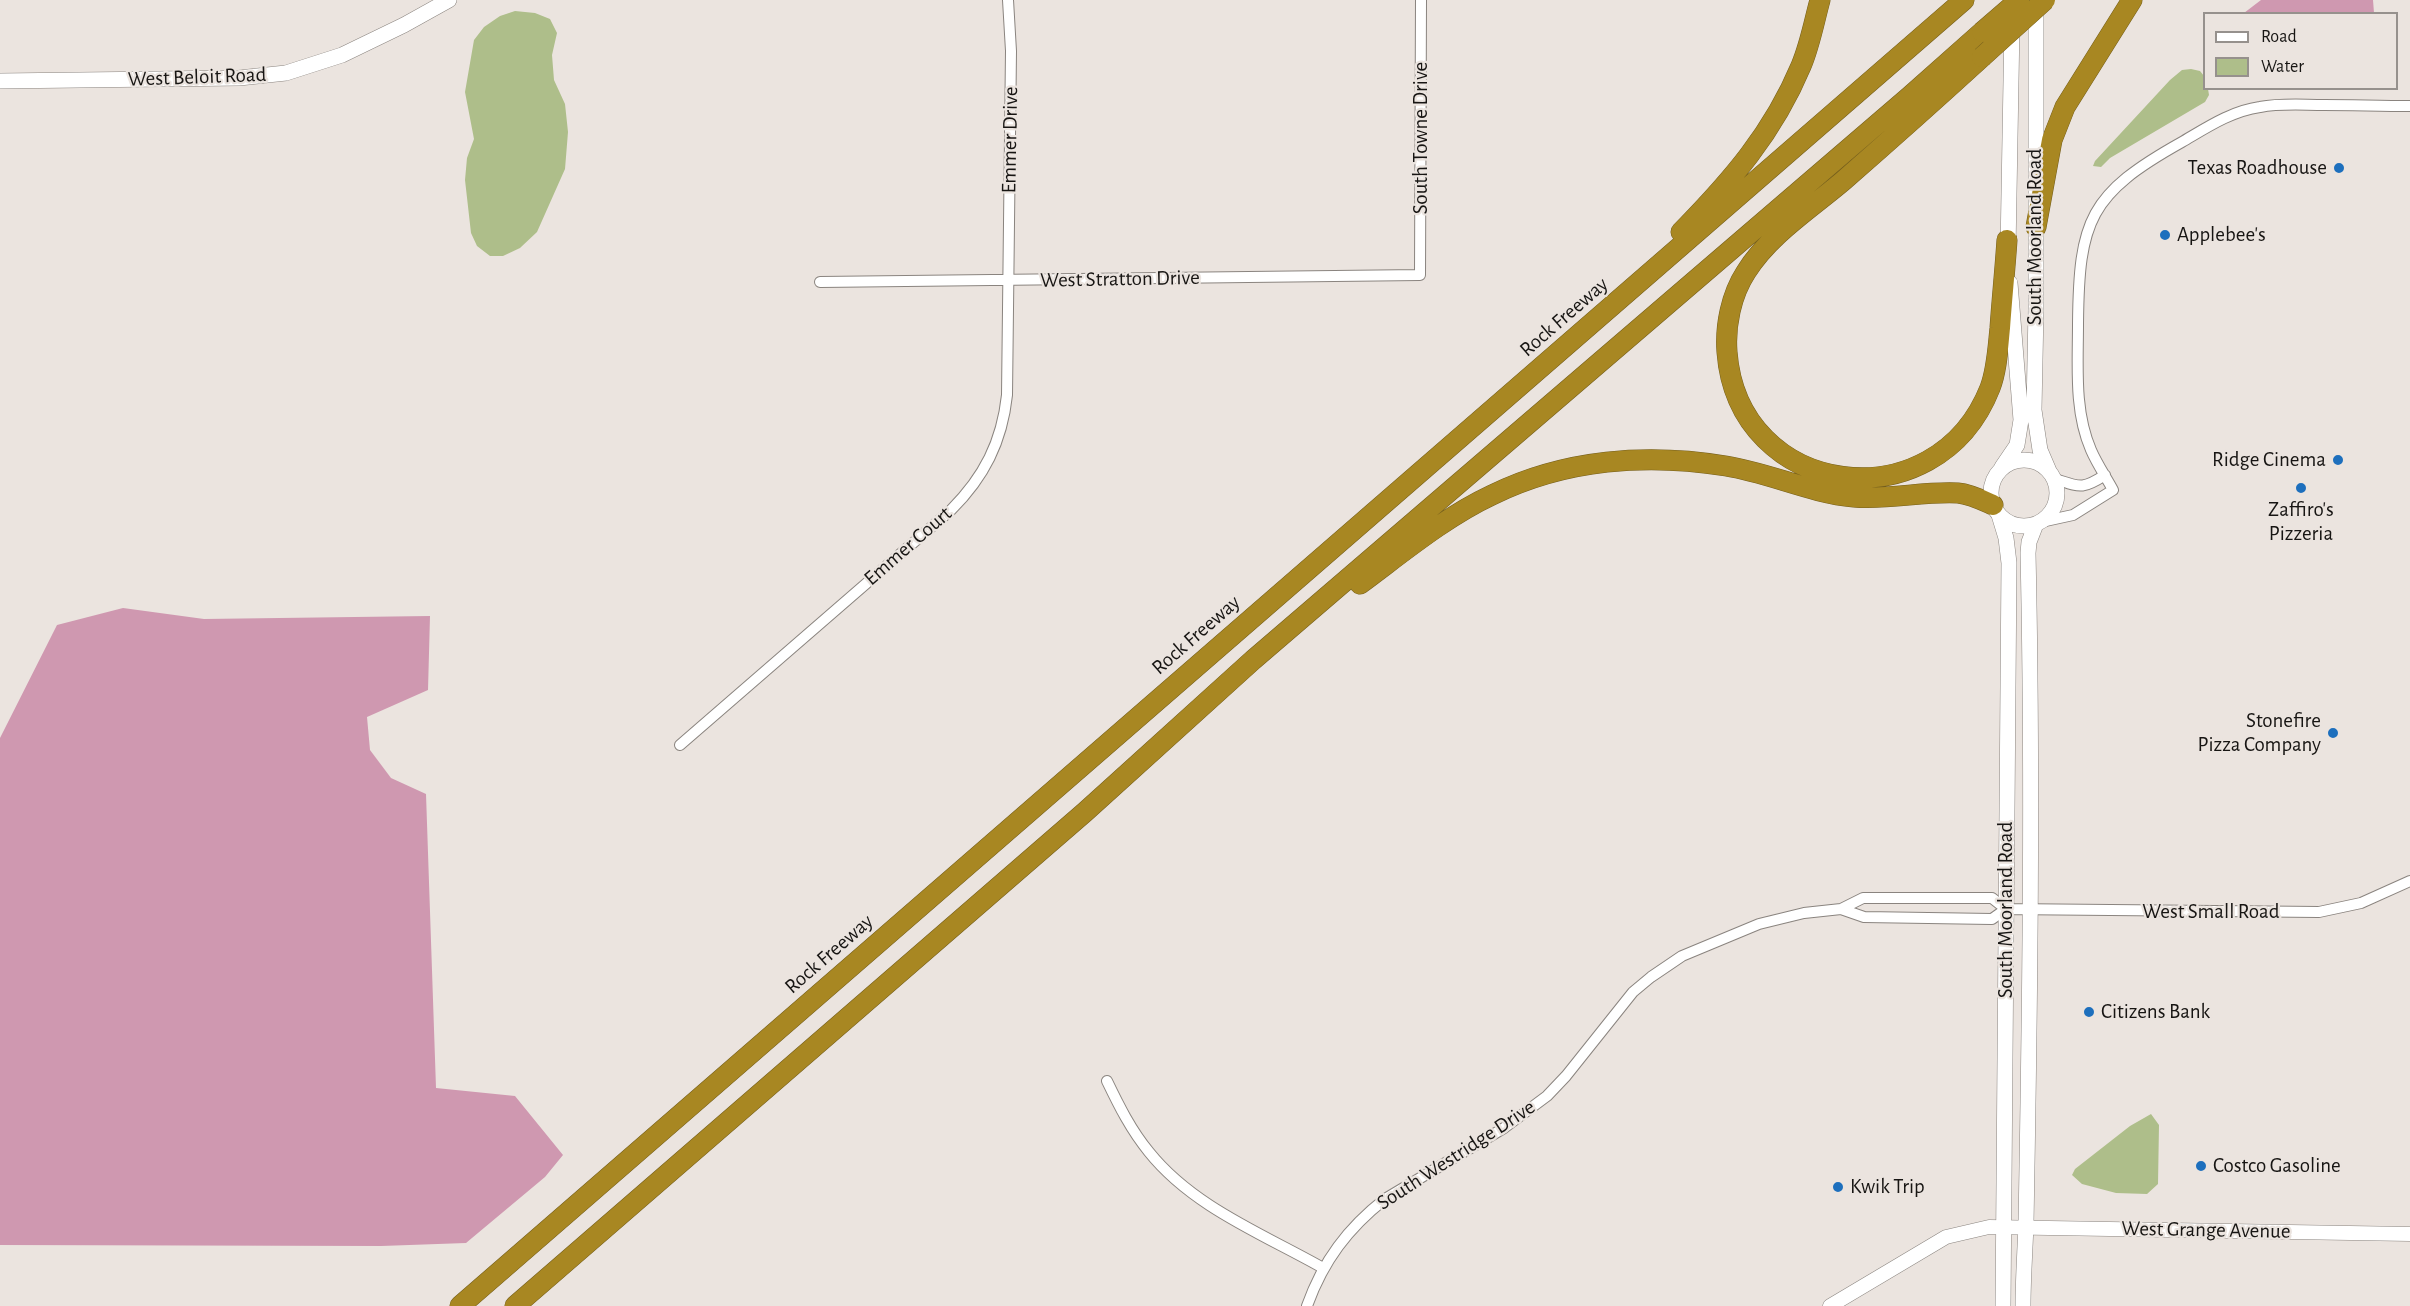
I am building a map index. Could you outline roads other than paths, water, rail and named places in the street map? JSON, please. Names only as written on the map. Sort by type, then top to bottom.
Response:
[{"type":"highway","points":[[1582,332],[1712,200],[1752,154],[1782,105],[1802,64],[1820,0]]},
{"type":"highway","name":"Rock Freeway","points":[[460,1306],[1964,0]]},
{"type":"highway","points":[[515,1306],[1085,812],[1253,660],[2019,0]]},
{"type":"highway","points":[[2007,240],[1997,352],[1991,386],[1976,417],[1956,441],[1930,461],[1897,474],[1863,479],[1832,476],[1801,465],[1775,448],[1755,426],[1740,402],[1728,370],[1726,339],[1731,306],[1744,274],[1762,249],[1869,158],[2045,0]]},
{"type":"highway","points":[[2036,227],[2052,140],[2066,107],[2132,0]]},
{"type":"highway","points":[[1253,660],[1438,527],[1491,495],[1549,473],[1592,462],[1645,459],[1695,460],[1738,468],[1824,492],[1855,497],[1959,493],[1996,510]]},
{"type":"main road","name":"West Beloit Road","points":[[0,81],[239,78],[286,73],[342,55],[449,0]]},
{"type":"main road","name":"South Moorland Road","points":[[2002,467],[2017,445],[2021,420],[2007,240],[2012,0]]},
{"type":"main road","name":"South Moorland Road","points":[[2036,0],[2034,410],[2040,450],[2052,475]]},
{"type":"main road","points":[[2032,460],[2052,475],[2057,498],[2054,508],[2038,523],[2020,526],[2013,524],[1996,510],[1991,484],[1995,474],[2002,467],[2012,461],[2032,460]]},
{"type":"main road","name":"South Moorland Road","points":[[1996,510],[2006,538],[2009,563],[2003,1306]]},
{"type":"main road","name":"South Moorland Road","points":[[2023,1306],[2026,1227],[2030,647],[2028,553],[2029,542],[2038,523]]},
{"type":"street","name":"Emmer Drive","points":[[1008,0],[1011,51],[1009,280]]},
{"type":"street","name":"South Towne Drive","points":[[1420,275],[1421,0]]},
{"type":"street","points":[[2038,523],[2073,514],[2113,490],[2091,450],[2080,414],[2078,390],[2078,278],[2081,254],[2086,232],[2108,194],[2136,169],[2223,119],[2241,112],[2277,104],[2410,106]]},
{"type":"street","name":"West Stratton Drive","points":[[820,282],[1420,275]]},
{"type":"street","name":"Emmer Court","points":[[680,745],[951,510],[976,482],[994,452],[1005,414],[1009,280]]},
{"type":"street","points":[[2052,475],[2076,486],[2088,486],[2104,475]]},
{"type":"street","name":"West Small Road","points":[[2006,909],[2319,912],[2361,903],[2410,881]]},
{"type":"street","name":"South Westridge Drive","points":[[1307,1306],[1323,1268],[1341,1240],[1366,1214],[1385,1199],[1504,1128],[1546,1096],[1566,1076],[1618,1009],[1642,984],[1667,965],[1699,948],[1759,924],[1804,913],[1841,909],[1863,898],[1992,898],[2006,909],[1992,919],[1864,917],[1841,909]]},
{"type":"street","points":[[1107,1081],[1123,1114],[1148,1151],[1188,1190],[1222,1213],[1323,1268]]},
{"type":"street","points":[[1830,1306],[1946,1237],[2003,1226]]},
{"type":"street","name":"West Grange Avenue","points":[[2003,1226],[2410,1234]]},
{"type":"water","points":[[515,11],[535,13],[550,19],[557,33],[552,55],[554,80],[565,104],[568,132],[565,169],[537,232],[520,248],[503,256],[490,256],[477,246],[471,233],[465,180],[467,158],[474,139],[465,92],[474,40],[484,27],[500,16]]},
{"type":"water","points":[[2182,70],[2200,71],[2203,75],[2203,90],[2208,90],[2209,95],[2205,102],[2110,158],[2101,167],[2093,166],[2095,161],[2170,80]]},
{"type":"water","points":[[2151,1114],[2159,1125],[2158,1184],[2147,1194],[2116,1193],[2082,1184],[2072,1175],[2075,1169],[2130,1126]]},
{"type":"place","name":"Texas Roadhouse","points":[[2339,168]]},
{"type":"place","name":"Applebee's","points":[[2165,235]]},
{"type":"place","name":"Ridge Cinema","points":[[2338,460]]},
{"type":"place","name":"Zaffiro's Pizzeria","points":[[2301,488]]},
{"type":"place","name":"Stonefire Pizza Company","points":[[2333,733]]},
{"type":"place","name":"Citizens Bank","points":[[2089,1012]]},
{"type":"place","name":"Costco Gasoline","points":[[2201,1166]]},
{"type":"place","name":"Kwik Trip","points":[[1838,1187]]}]
